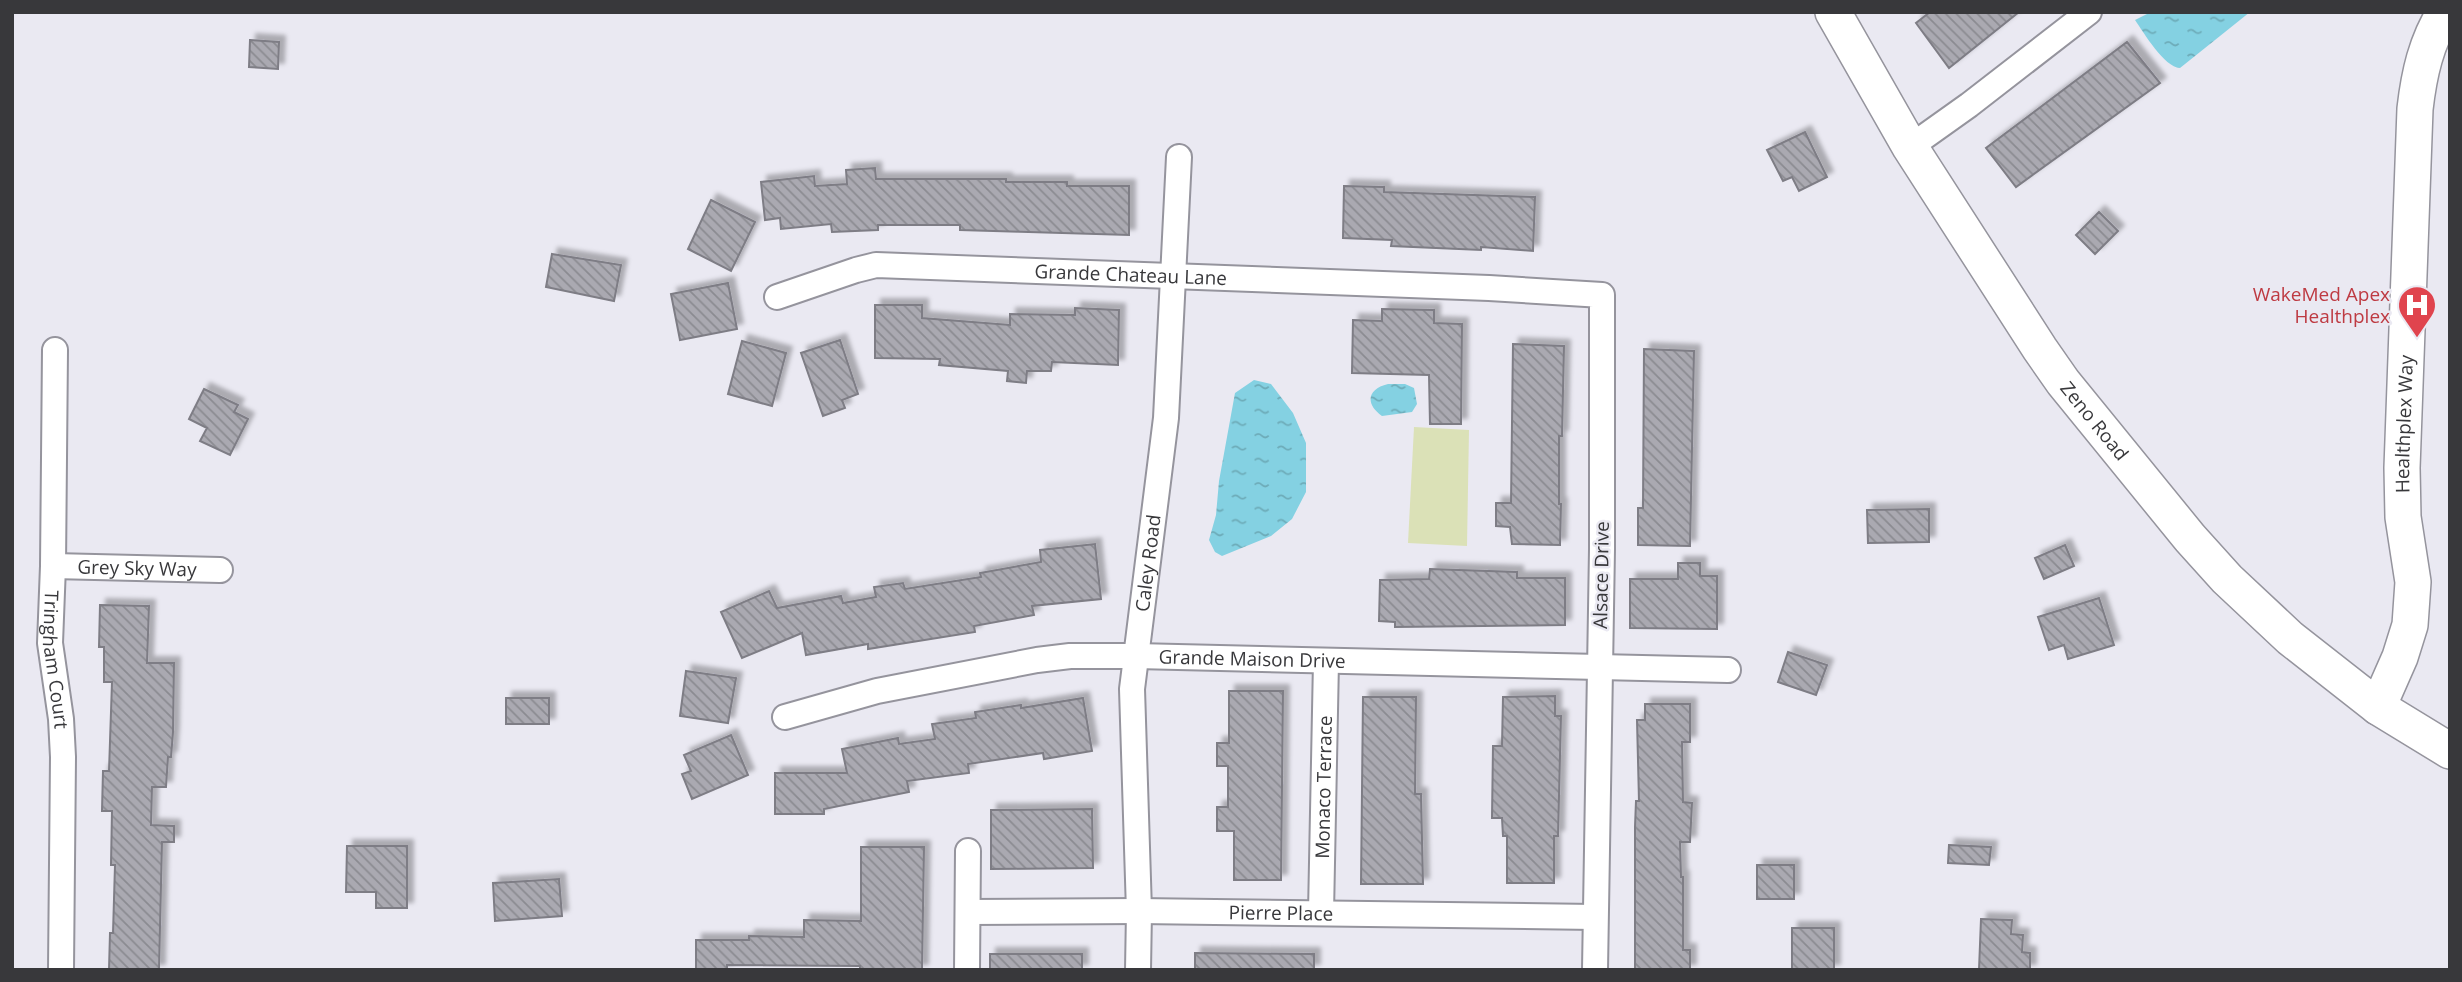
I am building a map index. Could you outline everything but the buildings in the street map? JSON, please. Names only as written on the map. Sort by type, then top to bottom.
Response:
[{"type":"street","name":"Zeno Road","points":[[1833,12],[1910,146],[1976,252],[2063,382],[2190,538],[2259,610],[2378,707],[2450,751]]},
{"type":"street","points":[[1910,146],[1969,105],[2089,12]]},
{"type":"street","name":"Healthplex Way","points":[[2378,707],[2400,657],[2410,625],[2413,582],[2403,517],[2402,468],[2415,109],[2418,78],[2426,50],[2445,12]]},
{"type":"street","name":"Caley Road","points":[[1138,970],[1139,911],[1132,689],[1166,418],[1178,157]]},
{"type":"street","name":"Grande Chateau Lane","points":[[777,297],[876,265],[1489,288]]},
{"type":"street","name":"Alsace Drive","points":[[1489,288],[1602,295],[1595,970]]},
{"type":"street","name":"Tringham Court","points":[[55,350],[54,566],[50,643],[61,719],[63,758],[61,970]]},
{"type":"street","name":"Grey Sky Way","points":[[54,566],[220,570]]},
{"type":"street","name":"Grande Maison Drive","points":[[785,717],[877,691],[1070,656],[1727,670]]},
{"type":"street","name":"Monaco Terrace","points":[[1321,913],[1326,661]]},
{"type":"street","points":[[967,970],[968,851]]},
{"type":"street","name":"Pierre Place","points":[[968,912],[1139,911],[1595,917]]},
{"type":"green space","points":[[1414,427],[1469,430],[1467,546],[1408,543]]},
{"type":"water","points":[[2151,12],[2250,12],[2180,68],[2161,56],[2135,20]]},
{"type":"water","points":[[1254,380],[1271,384],[1293,413],[1306,443],[1306,492],[1292,519],[1271,536],[1222,556],[1215,552],[1209,540],[1216,515],[1219,481],[1235,393]]},
{"type":"water","points":[[1388,384],[1405,384],[1414,388],[1417,404],[1412,412],[1382,416],[1373,407],[1372,393]]},
{"type":"place","name":"WakeMed Apex Healthplex","points":[[2417,339]]}]
